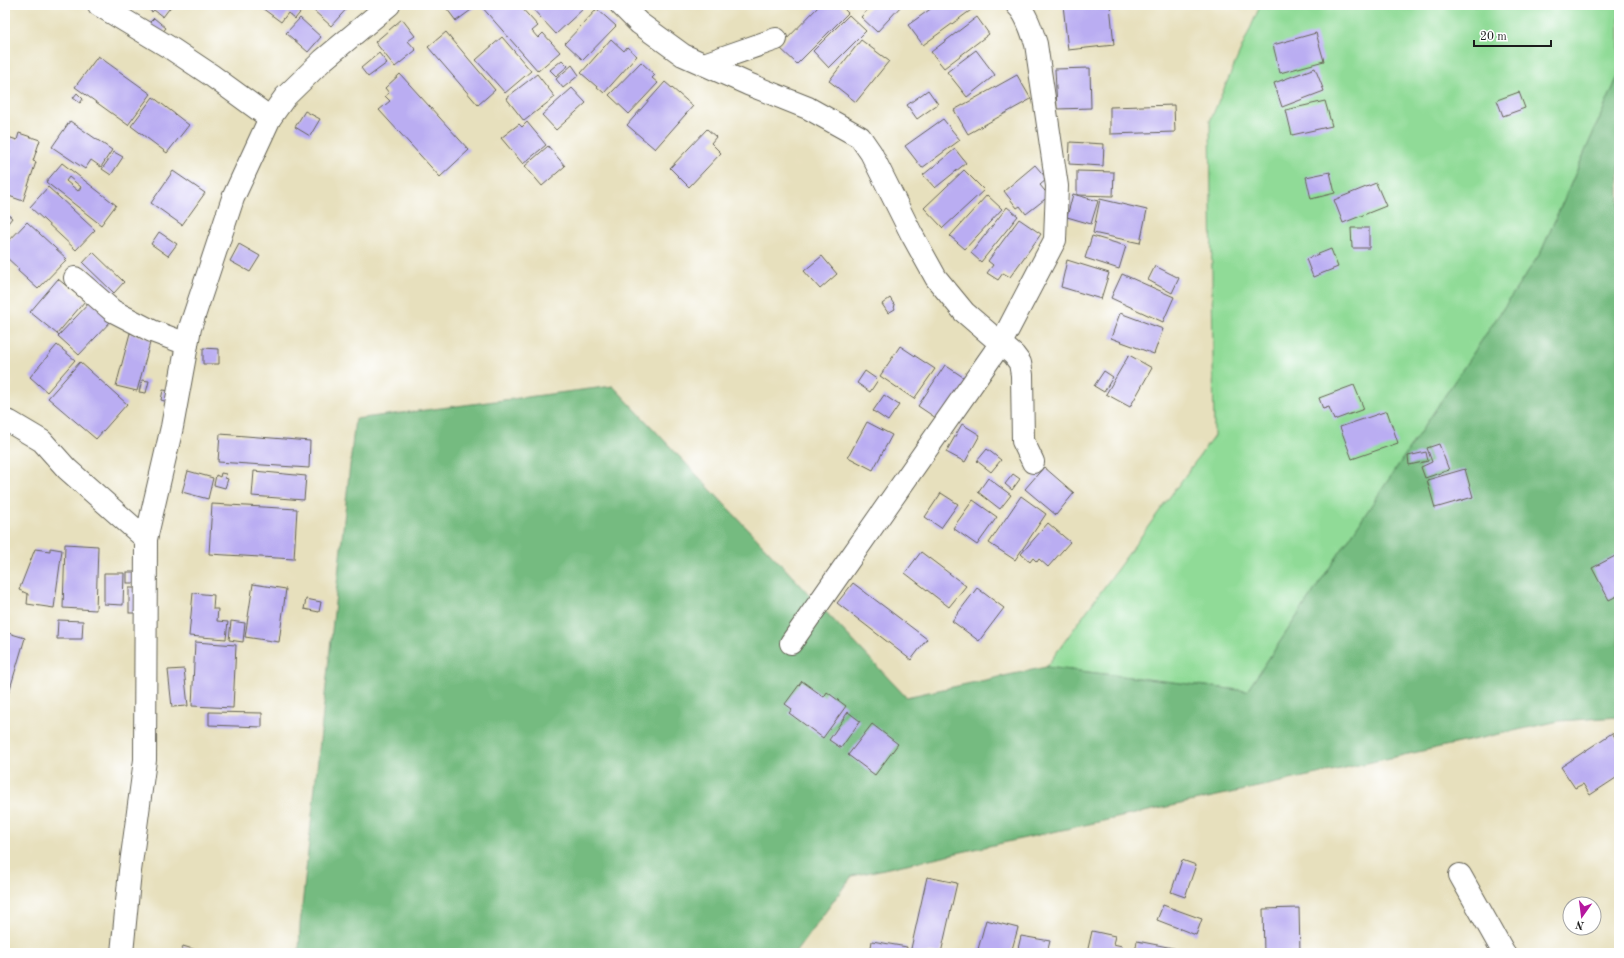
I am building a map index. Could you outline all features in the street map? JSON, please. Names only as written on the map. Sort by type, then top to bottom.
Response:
[{"type":"street","points":[[99,5],[172,49],[270,118]]},
{"type":"street","points":[[122,953],[130,871],[145,760],[146,539],[172,427],[190,328],[233,198],[270,118],[285,97],[323,60],[389,5]]},
{"type":"street","points":[[621,5],[639,23],[683,55],[808,108],[860,137],[871,153],[911,233],[936,278],[964,312],[1001,343],[1020,363],[1022,375],[1023,441],[1033,462]]},
{"type":"street","points":[[790,643],[1001,343],[1055,240],[1057,186],[1037,52],[1031,28],[1021,8],[1017,5]]},
{"type":"street","points":[[704,64],[776,39]]},
{"type":"street","points":[[75,278],[113,311],[152,331],[187,344]]},
{"type":"street","points":[[5,421],[10,422],[42,441],[68,469],[146,539]]},
{"type":"street","points":[[1460,875],[1504,953]]},
{"type":"green space","points":[[1619,5],[1619,74],[1541,252],[1247,691],[1046,667],[1214,436],[1210,121],[1260,6]]},
{"type":"green space","points":[[1619,74],[1619,717],[1559,721],[852,876],[795,953],[299,953],[300,925],[355,419],[613,386],[906,697],[1046,667],[1247,691],[1541,252]]},
{"type":"building","points":[[143,5],[172,5],[163,17],[154,10],[152,12]]},
{"type":"building","points":[[265,5],[299,5],[303,9],[295,19],[288,13],[281,22],[262,8]]},
{"type":"building","points":[[317,5],[350,5],[331,26],[313,10]]},
{"type":"building","points":[[444,5],[478,5],[456,21]]},
{"type":"building","points":[[519,5],[538,26],[532,31],[538,38],[543,33],[560,52],[538,71],[481,6]]},
{"type":"building","points":[[529,5],[579,5],[583,9],[556,34]]},
{"type":"building","points":[[820,5],[840,5],[848,13],[797,64],[779,47]]},
{"type":"building","points":[[872,5],[902,5],[877,32],[861,17]]},
{"type":"building","points":[[936,5],[978,5],[923,45],[908,25]]},
{"type":"building","points":[[1063,5],[1110,5],[1114,45],[1068,50]]},
{"type":"building","points":[[597,9],[616,26],[583,60],[565,43]]},
{"type":"building","points":[[849,15],[866,31],[829,68],[813,51]]},
{"type":"building","points":[[977,17],[989,34],[944,68],[931,52]]},
{"type":"building","points":[[154,18],[166,28],[161,34],[148,24]]},
{"type":"building","points":[[300,18],[321,37],[308,52],[286,33]]},
{"type":"building","points":[[402,19],[415,36],[408,41],[416,50],[395,67],[375,42]]},
{"type":"building","points":[[446,32],[495,90],[478,105],[428,47]]},
{"type":"building","points":[[1316,33],[1324,61],[1280,73],[1273,45]]},
{"type":"building","points":[[502,37],[531,71],[505,93],[476,60]]},
{"type":"building","points":[[611,39],[624,51],[627,47],[637,56],[604,93],[581,73]]},
{"type":"building","points":[[861,40],[889,61],[856,102],[829,81]]},
{"type":"building","points":[[976,50],[995,75],[967,97],[947,72]]},
{"type":"building","points":[[379,53],[387,63],[368,77],[361,68]]},
{"type":"building","points":[[98,56],[151,94],[128,125],[75,87]]},
{"type":"building","points":[[562,60],[568,66],[556,76],[550,70]]},
{"type":"building","points":[[641,62],[655,75],[652,78],[658,83],[629,114],[609,95]]},
{"type":"building","points":[[572,65],[579,75],[563,88],[556,79]]},
{"type":"building","points":[[1090,68],[1091,108],[1057,109],[1055,69]]},
{"type":"building","points":[[1315,68],[1324,91],[1282,107],[1274,83]]},
{"type":"building","points":[[400,74],[469,150],[440,177],[379,110],[390,101],[385,96],[389,93],[385,88]]},
{"type":"building","points":[[537,74],[555,97],[524,121],[506,98]]},
{"type":"building","points":[[1017,75],[1031,99],[968,134],[954,110]]},
{"type":"building","points":[[665,82],[693,106],[655,149],[627,125]]},
{"type":"building","points":[[572,88],[586,103],[556,130],[542,115]]},
{"type":"building","points":[[928,90],[938,104],[917,119],[907,105]]},
{"type":"building","points":[[1519,92],[1525,108],[1503,116],[1497,100]]},
{"type":"building","points":[[77,93],[83,99],[80,103],[73,98]]},
{"type":"building","points":[[153,97],[189,125],[167,153],[131,126]]},
{"type":"building","points":[[1325,101],[1332,126],[1292,135],[1286,110]]},
{"type":"building","points":[[1174,105],[1175,132],[1110,134],[1110,107]]},
{"type":"building","points":[[305,111],[320,119],[310,136],[295,127]]},
{"type":"building","points":[[943,119],[960,140],[922,168],[905,146]]},
{"type":"building","points":[[70,121],[112,150],[101,167],[91,160],[85,169],[52,147]]},
{"type":"building","points":[[527,122],[546,145],[523,164],[501,138],[519,124],[522,127]]},
{"type":"building","points":[[707,129],[716,137],[711,143],[721,153],[689,187],[670,168]]},
{"type":"building","points":[[19,133],[40,140],[33,161],[36,162],[23,201],[6,195],[8,190],[5,189],[5,161],[10,152],[5,151],[5,136],[17,140]]},
{"type":"building","points":[[1070,142],[1104,144],[1103,166],[1069,164]]},
{"type":"building","points":[[548,146],[565,166],[542,186],[525,166]]},
{"type":"building","points":[[955,149],[966,163],[935,188],[923,175]]},
{"type":"building","points":[[114,152],[123,157],[111,175],[102,169]]},
{"type":"building","points":[[62,163],[116,205],[101,225],[46,182]],"holes":[[[69,177],[81,187],[78,191],[66,181]]]},
{"type":"building","points":[[1035,165],[1047,179],[1040,185],[1049,196],[1026,214],[1020,206],[1017,208],[1004,191]]},
{"type":"building","points":[[964,170],[984,190],[943,228],[924,208]]},
{"type":"building","points":[[173,171],[205,193],[182,225],[151,203]]},
{"type":"building","points":[[1077,171],[1114,172],[1113,196],[1077,195]]},
{"type":"building","points":[[1330,172],[1335,193],[1311,199],[1306,177]]},
{"type":"building","points":[[1376,183],[1386,206],[1343,223],[1334,200]]},
{"type":"building","points":[[48,187],[95,230],[76,250],[30,207]]},
{"type":"building","points":[[1073,194],[1098,201],[1091,224],[1067,217]]},
{"type":"building","points":[[987,195],[1002,209],[965,249],[950,236]]},
{"type":"building","points":[[1100,199],[1147,210],[1140,243],[1093,233]]},
{"type":"building","points":[[1007,207],[1018,216],[981,262],[971,253]]},
{"type":"building","points":[[5,212],[12,218],[5,227]]},
{"type":"building","points":[[1019,219],[1041,234],[1010,277],[1003,273],[998,280],[987,273],[993,265],[988,261]]},
{"type":"building","points":[[27,222],[67,259],[38,289],[18,271],[19,269],[5,256],[5,245]]},
{"type":"building","points":[[1351,228],[1369,228],[1369,248],[1352,248]]},
{"type":"building","points":[[159,232],[177,244],[168,256],[151,244]]},
{"type":"building","points":[[1092,236],[1126,246],[1119,269],[1085,258]]},
{"type":"building","points":[[239,244],[260,256],[250,272],[230,261]]},
{"type":"building","points":[[1331,249],[1338,267],[1313,277],[1306,259]]},
{"type":"building","points":[[93,252],[124,282],[114,293],[83,263]]},
{"type":"building","points":[[822,256],[837,274],[820,289],[804,271]]},
{"type":"building","points":[[1067,260],[1109,273],[1101,299],[1061,287]]},
{"type":"building","points":[[1155,266],[1179,278],[1172,293],[1148,280]]},
{"type":"building","points":[[1122,274],[1174,297],[1163,322],[1111,298]]},
{"type":"building","points":[[58,279],[85,301],[57,334],[30,312]]},
{"type":"building","points":[[890,298],[895,306],[895,309],[888,313],[882,304]]},
{"type":"building","points":[[91,301],[112,320],[79,355],[58,336]]},
{"type":"building","points":[[1120,313],[1163,329],[1154,354],[1111,338]]},
{"type":"building","points":[[130,333],[151,339],[137,391],[116,386]]},
{"type":"building","points":[[57,345],[75,360],[47,392],[30,377]]},
{"type":"building","points":[[900,346],[935,369],[914,399],[880,376]]},
{"type":"building","points":[[203,348],[219,349],[219,364],[203,364]]},
{"type":"building","points":[[1129,355],[1152,368],[1130,407],[1106,394]]},
{"type":"building","points":[[80,362],[127,404],[96,439],[48,398]]},
{"type":"building","points":[[945,365],[969,381],[942,422],[918,406]]},
{"type":"building","points":[[865,371],[878,380],[870,392],[857,383]]},
{"type":"building","points":[[1104,371],[1113,377],[1104,392],[1094,386]]},
{"type":"building","points":[[142,380],[149,381],[146,393],[139,392]]},
{"type":"building","points":[[1354,385],[1364,409],[1334,420],[1329,407],[1323,409],[1319,398]]},
{"type":"building","points":[[163,390],[170,391],[168,402],[161,400]]},
{"type":"building","points":[[884,395],[899,405],[888,421],[873,411]]},
{"type":"building","points":[[1387,411],[1398,443],[1352,459],[1340,427]]},
{"type":"building","points":[[867,422],[892,435],[873,470],[848,457]]},
{"type":"building","points":[[962,424],[980,435],[965,462],[946,452]]},
{"type":"building","points":[[220,434],[310,441],[309,468],[218,462]]},
{"type":"building","points":[[1439,444],[1449,470],[1425,478],[1421,467],[1432,462],[1427,448]]},
{"type":"building","points":[[987,449],[1001,460],[991,472],[977,461]]},
{"type":"building","points":[[1426,452],[1428,461],[1409,465],[1408,456]]},
{"type":"building","points":[[1044,467],[1074,493],[1056,515],[1025,489]]},
{"type":"building","points":[[1465,469],[1473,497],[1435,508],[1427,480]]},
{"type":"building","points":[[188,471],[213,478],[208,499],[182,492]]},
{"type":"building","points":[[254,471],[306,476],[304,500],[252,496]]},
{"type":"building","points":[[221,473],[226,474],[225,478],[228,479],[225,488],[214,485],[216,475],[220,477]]},
{"type":"building","points":[[1013,474],[1020,479],[1012,490],[1005,484]]},
{"type":"building","points":[[988,478],[1011,495],[1000,509],[978,492]]},
{"type":"building","points":[[941,493],[958,504],[941,528],[925,517]]},
{"type":"building","points":[[1021,496],[1046,514],[1015,560],[989,543]]},
{"type":"building","points":[[973,500],[997,517],[977,545],[953,528]]},
{"type":"building","points":[[212,504],[297,509],[294,559],[209,554]]},
{"type":"building","points":[[1048,523],[1070,542],[1048,567],[1039,559],[1037,562],[1033,558],[1030,562],[1021,554]]},
{"type":"building","points":[[65,544],[98,546],[96,610],[63,608]]},
{"type":"building","points":[[50,548],[62,550],[54,608],[27,604],[28,594],[19,590],[35,549],[50,551]]},
{"type":"building","points":[[921,552],[966,586],[949,607],[905,573]]},
{"type":"building","points":[[1619,554],[1619,595],[1609,600],[1592,568]]},
{"type":"building","points":[[127,572],[143,572],[143,583],[127,583]]},
{"type":"building","points":[[104,573],[124,573],[123,605],[104,604]]},
{"type":"building","points":[[853,583],[927,639],[911,660],[837,603]]},
{"type":"building","points":[[253,584],[286,589],[279,642],[245,637]]},
{"type":"building","points":[[129,588],[144,588],[144,613],[129,613]]},
{"type":"building","points":[[977,588],[1004,608],[979,641],[952,621]]},
{"type":"building","points":[[193,593],[214,595],[213,609],[218,609],[217,621],[228,622],[226,639],[189,636]]},
{"type":"building","points":[[306,599],[321,602],[319,612],[304,609]]},
{"type":"building","points":[[58,620],[83,621],[82,639],[57,639]]},
{"type":"building","points":[[231,621],[245,623],[243,642],[229,640]]},
{"type":"building","points":[[5,632],[25,638],[9,692],[5,691]]},
{"type":"building","points":[[195,642],[236,645],[233,708],[192,706]]},
{"type":"building","points":[[184,669],[188,706],[172,707],[168,670]]},
{"type":"building","points":[[802,681],[824,697],[827,692],[846,706],[823,738],[789,713],[792,709],[785,704]]},
{"type":"building","points":[[209,712],[262,713],[262,727],[209,725]]},
{"type":"building","points":[[848,712],[860,721],[841,748],[829,740]]},
{"type":"building","points":[[872,724],[898,744],[875,775],[848,755]]},
{"type":"building","points":[[1612,733],[1619,743],[1619,776],[1590,795],[1583,784],[1575,788],[1561,767]]},
{"type":"building","points":[[1182,860],[1196,865],[1185,897],[1171,892]]},
{"type":"building","points":[[927,877],[957,883],[941,953],[910,953]]},
{"type":"building","points":[[1163,905],[1202,919],[1196,935],[1157,920]]},
{"type":"building","points":[[1299,908],[1300,953],[1264,953],[1263,909]]},
{"type":"building","points":[[986,920],[1018,928],[1011,953],[977,953]]},
{"type":"building","points":[[1092,931],[1115,936],[1113,944],[1122,946],[1120,953],[1087,953]]},
{"type":"building","points":[[1021,936],[1050,941],[1047,953],[1017,953]]},
{"type":"building","points":[[872,941],[907,947],[906,953],[870,953]]},
{"type":"building","points":[[1137,941],[1178,949],[1177,953],[1135,953]]},
{"type":"building","points":[[183,946],[206,953],[181,953]]}]
